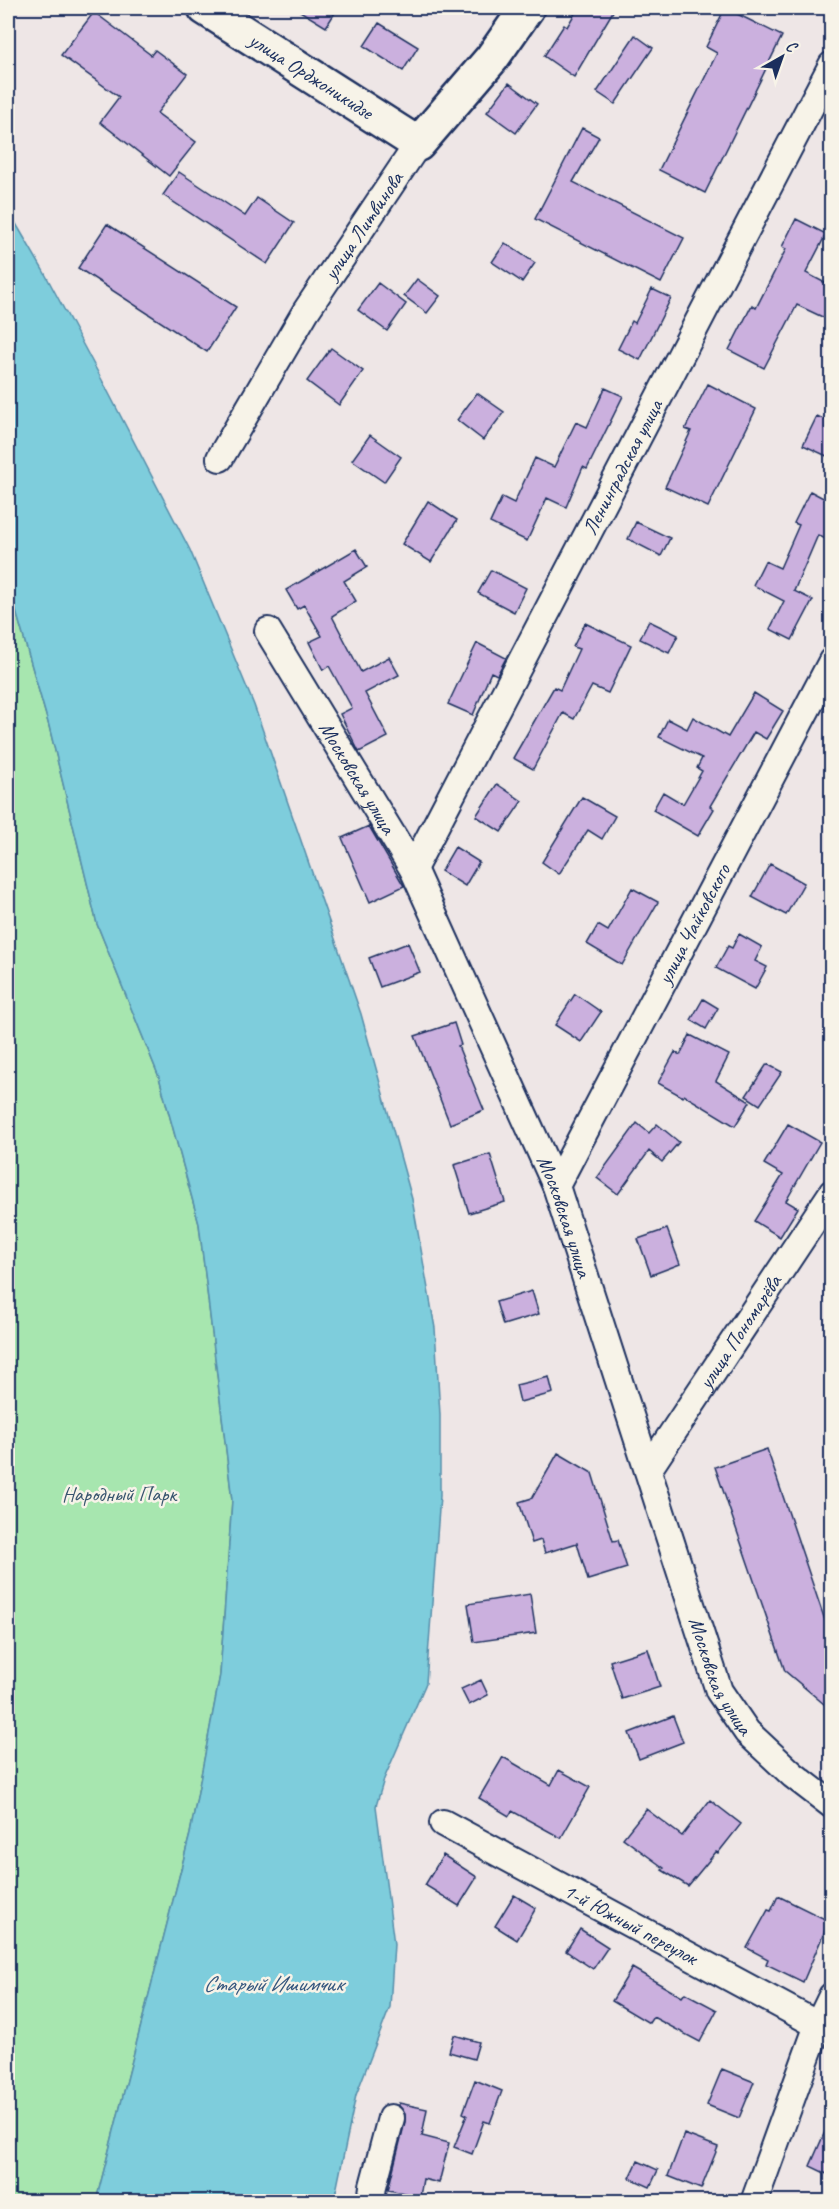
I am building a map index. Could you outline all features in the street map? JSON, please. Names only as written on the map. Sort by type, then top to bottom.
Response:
[{"type":"main road","name":"улица Орджоникидзе","points":[[206,8],[418,144]]},
{"type":"main road","name":"улица Литвинова","points":[[418,144],[492,58],[527,8]]},
{"type":"street","name":"Ленинградская улица","points":[[413,869],[831,65]]},
{"type":"street","name":"улица Литвинова","points":[[220,458],[306,311],[418,144]]},
{"type":"street","name":"Московская улица","points":[[268,631],[413,869],[556,1186],[719,1691],[747,1732],[793,1775],[831,1805]]},
{"type":"street","name":"улица Чайковского","points":[[556,1186],[831,662]]},
{"type":"street","name":"улица Пономарёва","points":[[648,1470],[831,1193]]},
{"type":"street","name":"1-й Южный переулок","points":[[443,1823],[818,2025]]},
{"type":"street","points":[[754,2202],[818,2025],[831,1996]]},
{"type":"street","points":[[371,2202],[391,2118]]},
{"type":"green space","name":"Народный Парк","points":[[8,583],[49,726],[97,924],[159,1077],[199,1224],[232,1500],[220,1675],[190,1834],[96,2201],[8,2201]]},
{"type":"water","name":"Старый Ишимчик","points":[[8,210],[102,380],[190,550],[254,705],[361,1014],[412,1199],[435,1328],[440,1415],[440,1496],[426,1683],[384,1779],[376,1806],[394,1944],[390,2007],[356,2095],[334,2201],[96,2201],[190,1834],[220,1675],[232,1500],[199,1224],[159,1077],[97,924],[49,726],[8,583]]},
{"type":"building","points":[[295,8],[338,8],[326,27]]},
{"type":"building","points":[[578,8],[615,8],[574,77],[544,56],[564,25],[567,27]]},
{"type":"building","points":[[725,8],[782,36],[705,193],[659,170],[717,53],[706,47]]},
{"type":"building","points":[[94,12],[151,55],[155,50],[187,74],[157,113],[196,142],[169,176],[100,122],[119,97],[61,55]]},
{"type":"building","points":[[379,23],[418,47],[403,71],[364,46]]},
{"type":"building","points":[[635,35],[653,48],[615,104],[597,92]]},
{"type":"building","points":[[509,83],[537,104],[516,133],[487,112]]},
{"type":"building","points":[[582,128],[599,137],[573,182],[684,238],[661,283],[535,219]]},
{"type":"building","points":[[179,172],[245,216],[257,198],[294,223],[267,264],[163,195]]},
{"type":"building","points":[[796,219],[826,234],[806,273],[831,286],[831,321],[797,305],[764,368],[729,350],[752,305],[756,308],[786,249],[782,247]]},
{"type":"building","points":[[107,224],[236,307],[207,352],[78,268]]},
{"type":"building","points":[[505,243],[535,263],[522,282],[492,262]]},
{"type":"building","points":[[417,279],[440,296],[427,313],[404,296]]},
{"type":"building","points":[[378,283],[406,304],[387,331],[358,310]]},
{"type":"building","points":[[652,289],[671,298],[640,360],[618,349],[632,321],[635,323]]},
{"type":"building","points":[[331,348],[363,371],[339,405],[307,381]]},
{"type":"building","points":[[708,384],[756,409],[708,507],[665,487],[691,431],[685,429]]},
{"type":"building","points":[[605,388],[623,396],[587,469],[583,467],[566,507],[547,498],[527,541],[490,523],[502,497],[514,503],[535,458],[554,467],[576,422],[587,427]]},
{"type":"building","points":[[477,393],[504,412],[483,440],[457,420]]},
{"type":"building","points":[[817,416],[831,423],[831,458],[803,445]]},
{"type":"building","points":[[370,435],[401,457],[384,482],[352,460]]},
{"type":"building","points":[[810,491],[831,502],[831,542],[818,535],[794,591],[813,600],[792,640],[770,629],[784,601],[753,585],[765,561],[780,568],[799,525],[794,523]]},
{"type":"building","points":[[428,501],[457,520],[431,562],[402,544]]},
{"type":"building","points":[[636,522],[670,538],[661,556],[628,539]]},
{"type":"building","points":[[356,549],[367,567],[344,581],[356,601],[332,616],[361,672],[389,657],[399,675],[365,693],[388,737],[359,752],[340,714],[352,708],[329,666],[323,670],[309,642],[322,636],[304,605],[297,609],[286,590]]},
{"type":"building","points":[[491,570],[526,588],[514,612],[478,593]]},
{"type":"building","points":[[649,621],[678,635],[669,653],[640,639]]},
{"type":"building","points":[[585,623],[631,645],[608,693],[592,686],[574,719],[563,713],[533,769],[513,758],[554,687],[560,690],[579,649],[573,647]]},
{"type":"building","points":[[477,643],[506,658],[497,675],[491,672],[473,715],[448,704]]},
{"type":"building","points":[[754,693],[783,711],[766,739],[754,732],[710,806],[714,809],[698,836],[653,810],[663,792],[683,804],[702,771],[697,768],[702,758],[659,737],[668,719],[687,729],[693,717],[728,737]]},
{"type":"building","points":[[497,784],[522,801],[501,832],[476,816]]},
{"type":"building","points":[[582,797],[615,816],[602,839],[588,830],[559,874],[542,862]]},
{"type":"building","points":[[369,826],[404,886],[370,902],[342,838]]},
{"type":"building","points":[[455,847],[479,862],[465,886],[441,871]]},
{"type":"building","points":[[770,864],[804,883],[786,915],[752,897]]},
{"type":"building","points":[[632,888],[658,902],[622,965],[587,944],[598,925],[608,931]]},
{"type":"building","points":[[739,934],[762,947],[755,961],[767,967],[755,989],[716,968],[728,946],[732,948]]},
{"type":"building","points":[[408,943],[420,972],[380,987],[369,958]]},
{"type":"building","points":[[575,994],[601,1012],[581,1042],[555,1025]]},
{"type":"building","points":[[703,999],[718,1008],[706,1029],[691,1020]]},
{"type":"building","points":[[454,1023],[461,1045],[458,1046],[484,1110],[450,1124],[415,1036]]},
{"type":"building","points":[[690,1035],[729,1055],[716,1081],[750,1102],[735,1126],[684,1095],[683,1097],[658,1083],[675,1052],[680,1055]]},
{"type":"building","points":[[767,1064],[782,1072],[760,1105],[746,1096]]},
{"type":"building","points":[[637,1123],[649,1133],[657,1124],[679,1142],[662,1162],[649,1151],[618,1194],[597,1178]]},
{"type":"building","points":[[788,1124],[820,1142],[786,1201],[798,1208],[780,1237],[754,1221],[783,1175],[764,1164]]},
{"type":"building","points":[[490,1154],[505,1202],[469,1213],[454,1165]]},
{"type":"building","points":[[667,1229],[680,1264],[651,1275],[638,1239]]},
{"type":"building","points":[[532,1291],[539,1314],[503,1325],[496,1302]]},
{"type":"building","points":[[549,1377],[553,1393],[520,1402],[516,1385]]},
{"type":"building","points":[[767,1449],[831,1638],[831,1710],[785,1671],[715,1467]]},
{"type":"building","points":[[558,1453],[592,1473],[613,1541],[618,1540],[627,1568],[588,1580],[577,1543],[545,1553],[541,1540],[532,1543],[519,1502],[532,1498]]},
{"type":"building","points":[[530,1594],[536,1633],[474,1642],[468,1604]]},
{"type":"building","points":[[648,1649],[660,1687],[622,1699],[610,1661]]},
{"type":"building","points":[[481,1680],[488,1695],[469,1705],[461,1689]]},
{"type":"building","points":[[673,1716],[683,1742],[639,1759],[629,1733]]},
{"type":"building","points":[[503,1757],[551,1785],[559,1770],[590,1787],[561,1838],[512,1811],[509,1816],[479,1798]]},
{"type":"building","points":[[710,1800],[741,1824],[688,1886],[662,1870],[664,1868],[623,1838],[646,1809],[682,1836]]},
{"type":"building","points":[[443,1855],[477,1877],[459,1906],[425,1885]]},
{"type":"building","points":[[514,1895],[536,1908],[517,1940],[495,1926]]},
{"type":"building","points":[[778,1896],[829,1921],[803,1982],[766,1964],[768,1959],[747,1948]]},
{"type":"building","points":[[580,1929],[608,1947],[593,1969],[566,1951]]},
{"type":"building","points":[[632,1968],[682,1997],[685,1993],[717,2010],[700,2042],[653,2017],[649,2023],[612,2001]]},
{"type":"building","points":[[454,2035],[479,2042],[474,2059],[449,2052]]},
{"type":"building","points":[[722,2069],[754,2082],[739,2118],[707,2105]]},
{"type":"building","points":[[475,2080],[502,2091],[490,2123],[484,2121],[472,2154],[454,2147],[467,2115],[463,2113]]},
{"type":"building","points":[[399,2103],[427,2109],[422,2136],[449,2143],[439,2183],[423,2179],[420,2196],[388,2190],[405,2122],[405,2114]]},
{"type":"building","points":[[831,2118],[831,2176],[810,2166]]},
{"type":"building","points":[[684,2134],[718,2147],[701,2189],[668,2176]]},
{"type":"building","points":[[638,2161],[658,2170],[650,2187],[630,2178]]}]
